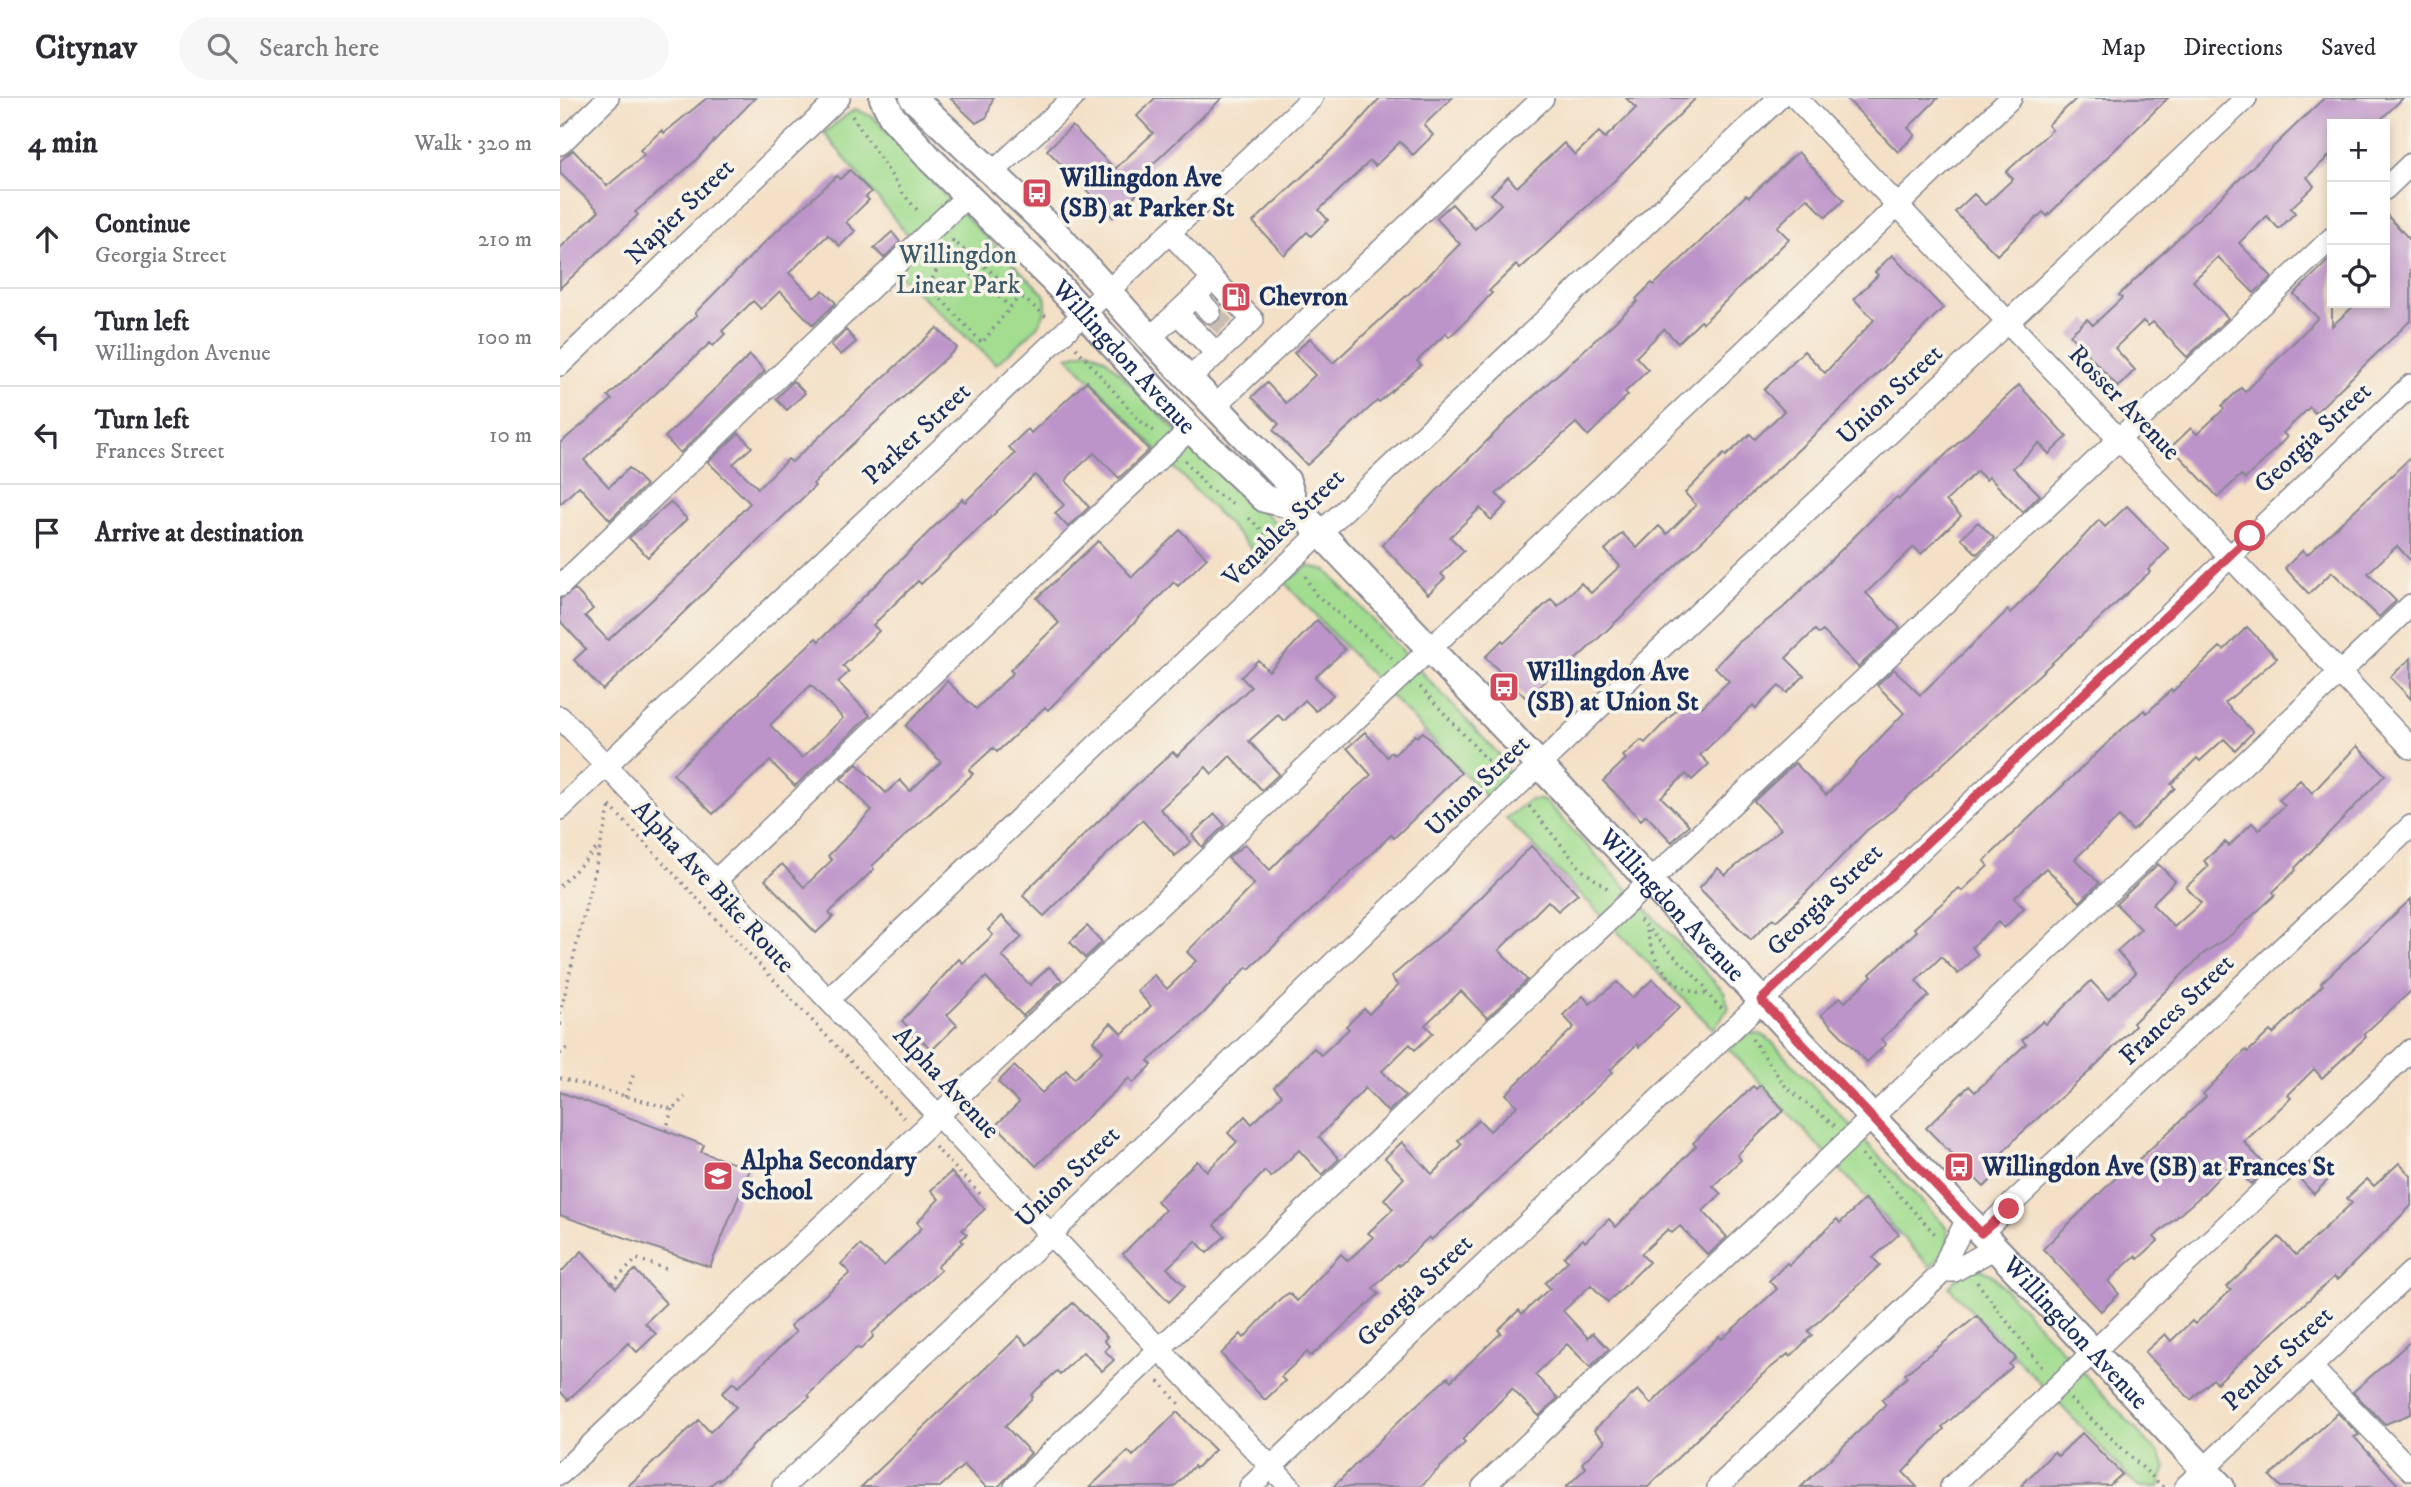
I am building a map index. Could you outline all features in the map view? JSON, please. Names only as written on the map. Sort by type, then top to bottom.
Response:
[{"type":"main road","name":"Willingdon Avenue","points":[[883,98],[892,117],[1190,429],[1265,499],[1295,506]]},
{"type":"main road","name":"Willingdon Avenue","points":[[913,98],[1053,230],[1150,338],[1287,481],[1295,506],[2093,1352],[2203,1481]]},
{"type":"street","points":[[560,144],[608,98]]},
{"type":"street","name":"Napier Street","points":[[560,365],[839,98]]},
{"type":"street","points":[[991,174],[1073,98]]},
{"type":"street","name":"Parker Street","points":[[560,809],[1312,98]]},
{"type":"street","points":[[1215,406],[1543,98]]},
{"type":"street","name":"Venables Street","points":[[829,999],[1779,98]]},
{"type":"street","name":"Rosser Avenue","points":[[1796,98],[2342,671],[2411,748]]},
{"type":"street","points":[[560,1474],[2011,98]]},
{"type":"street","name":"Union Street","points":[[783,1487],[2246,98]]},
{"type":"street","points":[[2390,184],[2411,164]]},
{"type":"street","points":[[560,586],[968,195]]},
{"type":"street","points":[[1170,233],[1253,320],[1232,334],[1217,354],[1189,379]]},
{"type":"street","points":[[1015,1487],[2327,244]]},
{"type":"street","points":[[1150,338],[1213,279]]},
{"type":"street","points":[[1195,296],[1210,312]]},
{"type":"street","points":[[1177,313],[1217,354]]},
{"type":"street","name":"Georgia Street","points":[[1250,1487],[2411,385]]},
{"type":"street","points":[[716,880],[1190,429]]},
{"type":"street","points":[[1483,1487],[2411,604]]},
{"type":"street","name":"Alpha Avenue","points":[[560,717],[1290,1487]]},
{"type":"street","name":"Frances Street","points":[[1718,1487],[1944,1271],[1954,1270],[1981,1233],[2411,826]]},
{"type":"street","points":[[1951,1487],[2411,1050]]},
{"type":"street","name":"Frances Street","points":[[1944,1271],[1944,1262],[1958,1242],[1981,1233]]},
{"type":"street","name":"Pender Street","points":[[2203,1481],[2311,1367],[2411,1272]]},
{"type":"street","points":[[2311,1367],[2411,1470]]},
{"type":"path","points":[[953,240],[929,286],[982,343],[1021,294]]},
{"type":"path","points":[[945,253],[1011,307]]},
{"type":"path","points":[[1525,801],[1582,870],[1627,905],[1727,1013]]},
{"type":"path","name":"Alpha Ave Bike Route","points":[[600,845],[610,806],[988,1202]]},
{"type":"path","points":[[560,886],[600,845]]},
{"type":"path","points":[[560,1014],[600,845]]},
{"type":"path","points":[[1646,928],[1649,945],[1668,978],[1697,994],[1707,994]]},
{"type":"path","points":[[560,1054],[568,1047]]},
{"type":"path","points":[[625,1097],[635,1071]]},
{"type":"path","points":[[560,1078],[672,1109]]},
{"type":"path","points":[[666,1131],[672,1109],[685,1097]]},
{"type":"path","points":[[612,1283],[637,1259],[669,1270]]},
{"type":"green space","name":"Willingdon Linear Park","points":[[855,109],[873,117],[950,201],[1044,294],[1046,304],[1039,324],[996,364],[891,268],[916,245],[824,133]]},
{"type":"green space","name":"Willingdon Linear Park","points":[[1089,350],[1105,358],[1193,448],[1277,524],[1282,542],[1266,564],[1068,357]]},
{"type":"green space","points":[[1308,566],[1326,570],[1502,758],[1508,773],[1487,798],[1285,583]]},
{"type":"green space","points":[[1530,800],[1542,800],[1550,806],[1724,992],[1729,1008],[1713,1029],[1506,818]]},
{"type":"green space","points":[[1748,1034],[1760,1034],[1768,1038],[1946,1227],[1948,1240],[1945,1250],[1930,1267],[1729,1049]]},
{"type":"green space","points":[[1978,1268],[1991,1274],[2160,1455],[2166,1467],[2159,1487],[2138,1487],[1949,1287],[1963,1272]]},
{"type":"building","points":[[707,98],[755,98],[692,164],[635,212],[638,215],[560,288],[560,248],[599,211],[560,173],[560,161],[573,150],[607,186],[644,155],[640,150],[662,130],[664,133]]},
{"type":"building","points":[[950,98],[993,98],[987,117],[976,123]]},
{"type":"building","points":[[1155,98],[1222,98],[1130,186],[1138,193],[1113,217],[1047,150],[1072,126],[1115,169],[1153,133],[1137,116]]},
{"type":"building","points":[[1380,98],[1452,98],[1424,125],[1433,135],[1413,155],[1400,142],[1375,166],[1370,161],[1319,210],[1328,220],[1311,236],[1307,232],[1284,255],[1253,222],[1346,136]]},
{"type":"building","points":[[1626,98],[1696,98],[1613,182],[1520,269],[1516,265],[1489,291],[1492,293],[1468,319],[1449,337],[1446,333],[1417,361],[1421,365],[1307,465],[1273,430],[1279,424],[1252,397],[1267,383],[1286,403],[1315,375],[1294,353],[1310,338],[1333,363],[1460,244],[1436,218],[1452,204],[1475,229],[1501,204],[1491,194],[1508,177],[1517,187],[1564,143],[1575,155],[1599,132],[1605,138],[1636,108]]},
{"type":"building","points":[[1846,98],[1938,98],[1908,128],[1915,135],[1898,152]]},
{"type":"building","points":[[2077,98],[2168,98],[2047,216],[2043,212],[1997,255],[1955,212],[1974,194],[1985,205],[2013,179],[2006,172],[2052,130],[2048,125]]},
{"type":"building","points":[[2324,98],[2403,98],[2381,119],[2327,119],[2327,158],[2307,177],[2314,186],[2291,208],[2295,213],[2279,229],[2267,216],[2239,243],[2272,277],[2254,293],[2218,257],[2193,281],[2228,318],[2187,357],[2153,322],[2148,326],[2143,321],[2115,348],[2135,370],[2118,387],[2070,335],[2087,319],[2093,325],[2122,298],[2119,295]]},
{"type":"building","points":[[1798,152],[1844,200],[1826,217],[1807,198],[1777,227],[1789,239],[1703,323],[1701,321],[1678,343],[1664,329],[1636,357],[1648,370],[1625,392],[1628,395],[1588,436],[1576,423],[1496,494],[1507,504],[1491,520],[1480,508],[1450,537],[1464,551],[1441,574],[1445,578],[1428,594],[1382,545],[1512,416],[1638,301],[1636,299],[1652,283],[1654,285],[1746,195],[1749,197]]},
{"type":"building","points":[[850,170],[871,192],[866,197],[869,200],[846,222],[855,231],[840,246],[828,235],[789,273],[814,298],[823,290],[836,303],[813,325],[780,291],[761,309],[753,301],[722,331],[725,334],[713,346],[710,343],[584,460],[609,487],[629,468],[646,485],[610,520],[579,486],[560,504],[560,443],[612,400],[608,396],[697,315],[695,313],[766,241],[837,176],[840,179]]},
{"type":"building","points":[[2390,218],[2411,241],[2411,320],[2315,413],[2310,407],[2283,433],[2287,437],[2245,479],[2241,475],[2218,497],[2171,447],[2191,428],[2197,434],[2224,409],[2222,406],[2241,388],[2245,392],[2318,318],[2294,294],[2327,262],[2327,308],[2332,308],[2332,326],[2352,308],[2390,308]]},
{"type":"building","points":[[892,232],[900,242],[884,258],[874,248]]},
{"type":"building","points":[[1892,255],[1943,308],[1851,400],[1553,681],[1549,677],[1527,699],[1485,657],[1551,599],[1558,606],[1581,583],[1591,593],[1620,566],[1605,550],[1622,533],[1637,548],[1659,526],[1667,534],[1696,505],[1685,493],[1724,454],[1726,456],[1750,434],[1755,439],[1784,411],[1764,390],[1804,351],[1825,373],[1874,320],[1854,299],[1878,275],[1875,272]]},
{"type":"building","points":[[937,328],[957,348],[847,449],[813,484],[815,486],[603,690],[574,660],[586,649],[560,621],[560,599],[575,589],[593,609],[585,616],[608,640],[696,560],[750,503],[708,462],[739,433],[752,447],[733,464],[758,488],[788,459],[792,462]]},
{"type":"building","points":[[846,330],[856,342],[841,355],[831,345]]},
{"type":"building","points":[[750,355],[765,371],[680,453],[665,437]]},
{"type":"building","points":[[793,381],[805,393],[787,410],[776,399]]},
{"type":"building","points":[[1087,381],[1149,450],[1119,478],[1094,453],[1070,475],[1066,481],[1089,507],[1068,527],[1055,513],[1064,505],[1035,475],[921,584],[918,581],[873,625],[879,631],[843,666],[849,672],[838,682],[870,715],[795,786],[770,761],[713,814],[673,774],[816,638],[819,641],[962,499],[965,502],[1015,454],[1009,447],[1028,429],[1031,433]],"holes":[[[811,685],[843,718],[802,758],[770,725]]]},
{"type":"building","points":[[2019,385],[2067,437],[2049,454],[2039,443],[2013,468],[2040,495],[2023,512],[1989,477],[1986,480],[1977,471],[1946,501],[1961,516],[1921,554],[1914,547],[1866,593],[1900,628],[1858,667],[1823,631],[1819,634],[1815,630],[1786,658],[1804,676],[1787,693],[1779,686],[1756,708],[1753,705],[1700,755],[1709,764],[1692,780],[1686,774],[1661,797],[1689,825],[1672,842],[1646,815],[1641,820],[1603,781],[1626,759],[1623,756],[1641,740],[1645,743],[1691,695],[1702,707],[1729,681],[1715,667],[1738,643],[1783,608],[1874,517],[1897,497],[1899,499]]},
{"type":"building","points":[[2411,457],[2411,561],[2397,546],[2368,573],[2396,601],[2379,617],[2332,572],[2309,594],[2285,568],[2303,550],[2307,555]]},
{"type":"building","points":[[670,502],[687,519],[648,557],[629,538]]},
{"type":"building","points":[[2127,506],[2169,549],[2148,570],[2150,572],[1893,810],[1866,831],[1797,902],[1776,921],[1773,918],[1751,940],[1699,888],[1718,868],[1725,875],[1781,829],[1754,801],[1795,763],[1826,795],[1904,713],[1877,685],[1894,669],[1920,695],[2008,610],[2010,613],[2037,587],[2099,520],[2105,527]]},
{"type":"building","points":[[1978,522],[1994,538],[1977,554],[1961,538]]},
{"type":"building","points":[[1180,530],[1207,558],[1178,586],[1174,582],[1048,710],[1045,707],[997,752],[993,748],[969,770],[973,774],[872,866],[874,869],[829,913],[833,917],[816,933],[765,880],[782,864],[804,887],[832,860],[828,856],[872,810],[841,779],[857,764],[886,793],[900,780],[910,791],[941,762],[906,726],[947,681],[976,709],[1013,673],[1010,670],[1059,623],[1037,598],[1098,541],[1132,577]]},
{"type":"building","points":[[1317,620],[1345,650],[1315,677],[1333,695],[1316,711],[1305,700],[1284,721],[1278,715],[1249,741],[1279,774],[1262,790],[1230,756],[1212,774],[1206,767],[1160,809],[1191,842],[1175,856],[1142,820],[1044,916],[1023,896],[1133,788],[1173,752],[1177,756],[1251,687],[1241,677],[1258,660],[1269,671]]},
{"type":"building","points":[[2247,627],[2277,658],[2225,703],[2253,732],[2235,750],[2224,739],[2200,761],[2197,758],[2171,784],[2175,788],[2133,831],[2119,817],[2075,859],[2099,883],[2080,902],[2046,868],[2014,898],[2024,908],[2004,928],[1998,922],[1972,947],[1978,955],[1958,974],[1941,957],[1916,981],[1929,996],[1881,1039],[1886,1044],[1867,1062],[1821,1015],[1840,997],[1845,1002],[1872,976],[1870,974],[1917,931],[1914,928],[1959,888],[1962,891],[1988,866],[1984,861],[2120,731],[2144,710],[2147,713],[2171,690],[2172,692],[2220,647],[2224,650]]},
{"type":"building","points":[[2411,658],[2411,699],[2390,677]]},
{"type":"building","points":[[1365,732],[1387,757],[1391,752],[1394,755],[1415,735],[1417,737],[1423,732],[1461,773],[1394,838],[1391,835],[1249,969],[1247,967],[1203,1014],[1148,1061],[1152,1065],[1133,1083],[1129,1078],[1036,1166],[996,1125],[1019,1103],[998,1082],[1014,1066],[1042,1093],[1066,1070],[1074,1079],[1103,1051],[1093,1041],[1111,1023],[1122,1034],[1151,1006],[1137,991],[1154,975],[1167,989],[1196,961],[1187,952],[1254,884],[1228,858],[1245,844],[1270,870],[1319,820],[1371,775],[1347,748]]},
{"type":"building","points":[[2357,746],[2385,775],[2273,892],[2275,895],[2231,935],[2203,954],[2133,1023],[2135,1026],[2090,1071],[2017,1137],[1996,1160],[2004,1167],[1984,1187],[1926,1128],[1969,1086],[1975,1092],[2026,1044],[2022,1040],[2043,1021],[2046,1024],[2091,981],[2108,999],[2136,973],[2117,951],[2141,929],[2116,904],[2158,864],[2175,881],[2152,904],[2174,927],[2201,903],[2186,887],[2209,866],[2204,861],[2225,842],[2229,846],[2252,823],[2259,830],[2285,805],[2279,800],[2300,780],[2312,793]]},
{"type":"building","points":[[1215,814],[1225,825],[1202,847],[1192,835]]},
{"type":"building","points":[[1531,846],[1578,894],[1558,911],[1548,901],[1499,950],[1527,980],[1487,1018],[1461,991],[1425,1025],[1433,1033],[1415,1050],[1410,1044],[1382,1071],[1405,1096],[1388,1112],[1365,1088],[1319,1137],[1339,1159],[1322,1175],[1299,1150],[1271,1177],[1265,1171],[1214,1225],[1225,1236],[1207,1253],[1196,1241],[1167,1268],[1185,1286],[1169,1302],[1123,1254],[1165,1210],[1157,1201],[1197,1161],[1207,1171],[1237,1142],[1228,1133],[1245,1116],[1252,1124],[1282,1095],[1274,1087],[1314,1048],[1321,1055],[1349,1029],[1346,1026],[1364,1009],[1369,1014],[1398,985],[1391,977],[1459,920]]},
{"type":"building","points":[[2411,899],[2411,991],[2364,1034],[2366,1037],[2322,1078],[2314,1069],[2288,1095],[2291,1098],[2244,1142],[2268,1168],[2251,1184],[2232,1163],[2203,1194],[2154,1237],[2158,1241],[2138,1259],[2135,1256],[2108,1281],[2119,1294],[2101,1311],[2043,1249],[2130,1164],[2132,1166],[2206,1097],[2203,1094],[2246,1050],[2248,1052],[2270,1031],[2273,1034],[2323,985],[2321,983]]},
{"type":"building","points":[[1002,916],[1022,937],[1002,956],[1030,985],[1049,967],[1062,980],[1023,1016],[986,977],[947,1015],[957,1025],[932,1050],[902,1021],[959,959],[963,963],[993,935],[988,930]]},
{"type":"building","points":[[1087,926],[1102,942],[1085,958],[1070,942]]},
{"type":"building","points":[[1653,979],[1680,1007],[1639,1047],[1637,1044],[1610,1070],[1613,1072],[1474,1202],[1431,1240],[1429,1237],[1399,1266],[1398,1264],[1373,1288],[1379,1294],[1311,1356],[1307,1352],[1281,1377],[1285,1381],[1265,1400],[1221,1354],[1241,1334],[1244,1338],[1281,1298],[1289,1293],[1297,1301],[1341,1254],[1348,1261],[1373,1237],[1368,1233],[1393,1209],[1384,1199],[1404,1178],[1385,1158],[1402,1142],[1432,1174],[1462,1144],[1458,1140],[1479,1120],[1490,1131],[1517,1106],[1506,1094],[1574,1027],[1563,1015],[1583,996],[1590,1004],[1617,982],[1632,998]]},
{"type":"building","points":[[1761,1085],[1784,1110],[1737,1155],[1741,1160],[1713,1186],[1721,1194],[1703,1211],[1727,1237],[1708,1255],[1680,1226],[1672,1233],[1668,1229],[1641,1254],[1649,1262],[1608,1302],[1591,1285],[1563,1311],[1588,1338],[1593,1333],[1609,1349],[1590,1367],[1567,1344],[1535,1375],[1558,1398],[1539,1416],[1512,1389],[1462,1440],[1465,1443],[1420,1487],[1333,1487],[1400,1420],[1448,1377],[1451,1381],[1501,1333],[1498,1330],[1519,1310],[1522,1314],[1550,1288],[1545,1283],[1568,1261],[1564,1257],[1583,1239],[1585,1242],[1609,1219],[1616,1227],[1696,1146],[1693,1143],[1753,1086],[1756,1089]]},
{"type":"building","points":[[560,1092],[704,1145],[701,1152],[750,1169],[710,1267],[560,1215]]},
{"type":"building","points":[[2313,1161],[2330,1178],[2314,1194],[2297,1176]]},
{"type":"building","points":[[2399,1163],[2411,1176],[2411,1206],[2337,1280],[2334,1277],[2217,1383],[2213,1379],[2191,1400],[2145,1352],[2165,1334],[2171,1341],[2192,1321],[2195,1324],[2231,1290],[2227,1287],[2279,1237],[2296,1255],[2352,1203],[2347,1198],[2367,1179],[2374,1186]]},
{"type":"building","points":[[951,1172],[985,1209],[962,1230],[967,1234],[961,1240],[963,1242],[937,1267],[941,1270],[872,1333],[873,1337],[861,1349],[856,1348],[808,1395],[810,1397],[763,1435],[719,1481],[718,1479],[708,1487],[627,1487],[699,1420],[710,1432],[736,1407],[722,1393],[733,1382],[738,1387],[796,1332],[790,1326],[850,1273],[841,1264],[860,1245],[884,1266],[922,1228],[917,1222],[939,1199],[931,1190]]},
{"type":"building","points":[[1865,1199],[1899,1234],[1873,1258],[1880,1265],[1808,1331],[1812,1335],[1790,1357],[1788,1354],[1763,1374],[1648,1487],[1566,1487],[1586,1468],[1582,1463],[1605,1441],[1594,1430],[1638,1390],[1651,1404],[1719,1336],[1722,1339],[1777,1289],[1769,1281],[1787,1263],[1789,1265],[1837,1219],[1840,1223]]},
{"type":"building","points":[[582,1251],[616,1288],[635,1270],[666,1303],[645,1323],[656,1334],[637,1352],[628,1343],[568,1400],[560,1391],[560,1273]]},
{"type":"building","points":[[1073,1303],[1107,1337],[1104,1340],[1109,1346],[1105,1351],[1114,1360],[1102,1371],[1083,1352],[1060,1374],[1057,1371],[1031,1395],[1033,1397],[1005,1426],[1031,1453],[998,1487],[986,1487],[964,1465],[940,1487],[861,1487],[1019,1336],[1027,1345]]},
{"type":"building","points":[[1977,1316],[2016,1358],[2009,1364],[2012,1367],[1942,1427],[1944,1429],[1903,1472],[1917,1487],[1801,1487],[1886,1405],[1882,1400],[1907,1377],[1905,1374]]},
{"type":"building","points":[[2411,1341],[2411,1414],[2385,1424],[2353,1392]]},
{"type":"building","points":[[1177,1412],[1215,1450],[1196,1468],[1194,1466],[1174,1487],[1090,1487],[1128,1451],[1133,1456]]},
{"type":"building","points":[[2338,1413],[2359,1435],[2354,1437],[2400,1487],[2281,1487],[2270,1476]]},
{"type":"building","points":[[2082,1433],[2122,1474],[2110,1485],[2020,1487],[2054,1452],[2058,1456]]},
{"type":"tunnel","points":[[1210,312],[1229,331]]},
{"type":"place","name":"Willingdon Ave (SB) at Parker St","points":[[1037,193]]},
{"type":"place","name":"Chevron","points":[[1236,297]]},
{"type":"place","name":"Willingdon Ave (SB) at Union St","points":[[1504,687]]},
{"type":"place","name":"Willingdon Ave (SB) at Frances St","points":[[1959,1167]]},
{"type":"place","name":"Alpha Secondary School","points":[[718,1176]]},
{"type":"route","points":[[2009,1209],[1981,1233],[1761,1000],[2250,536]]}]
